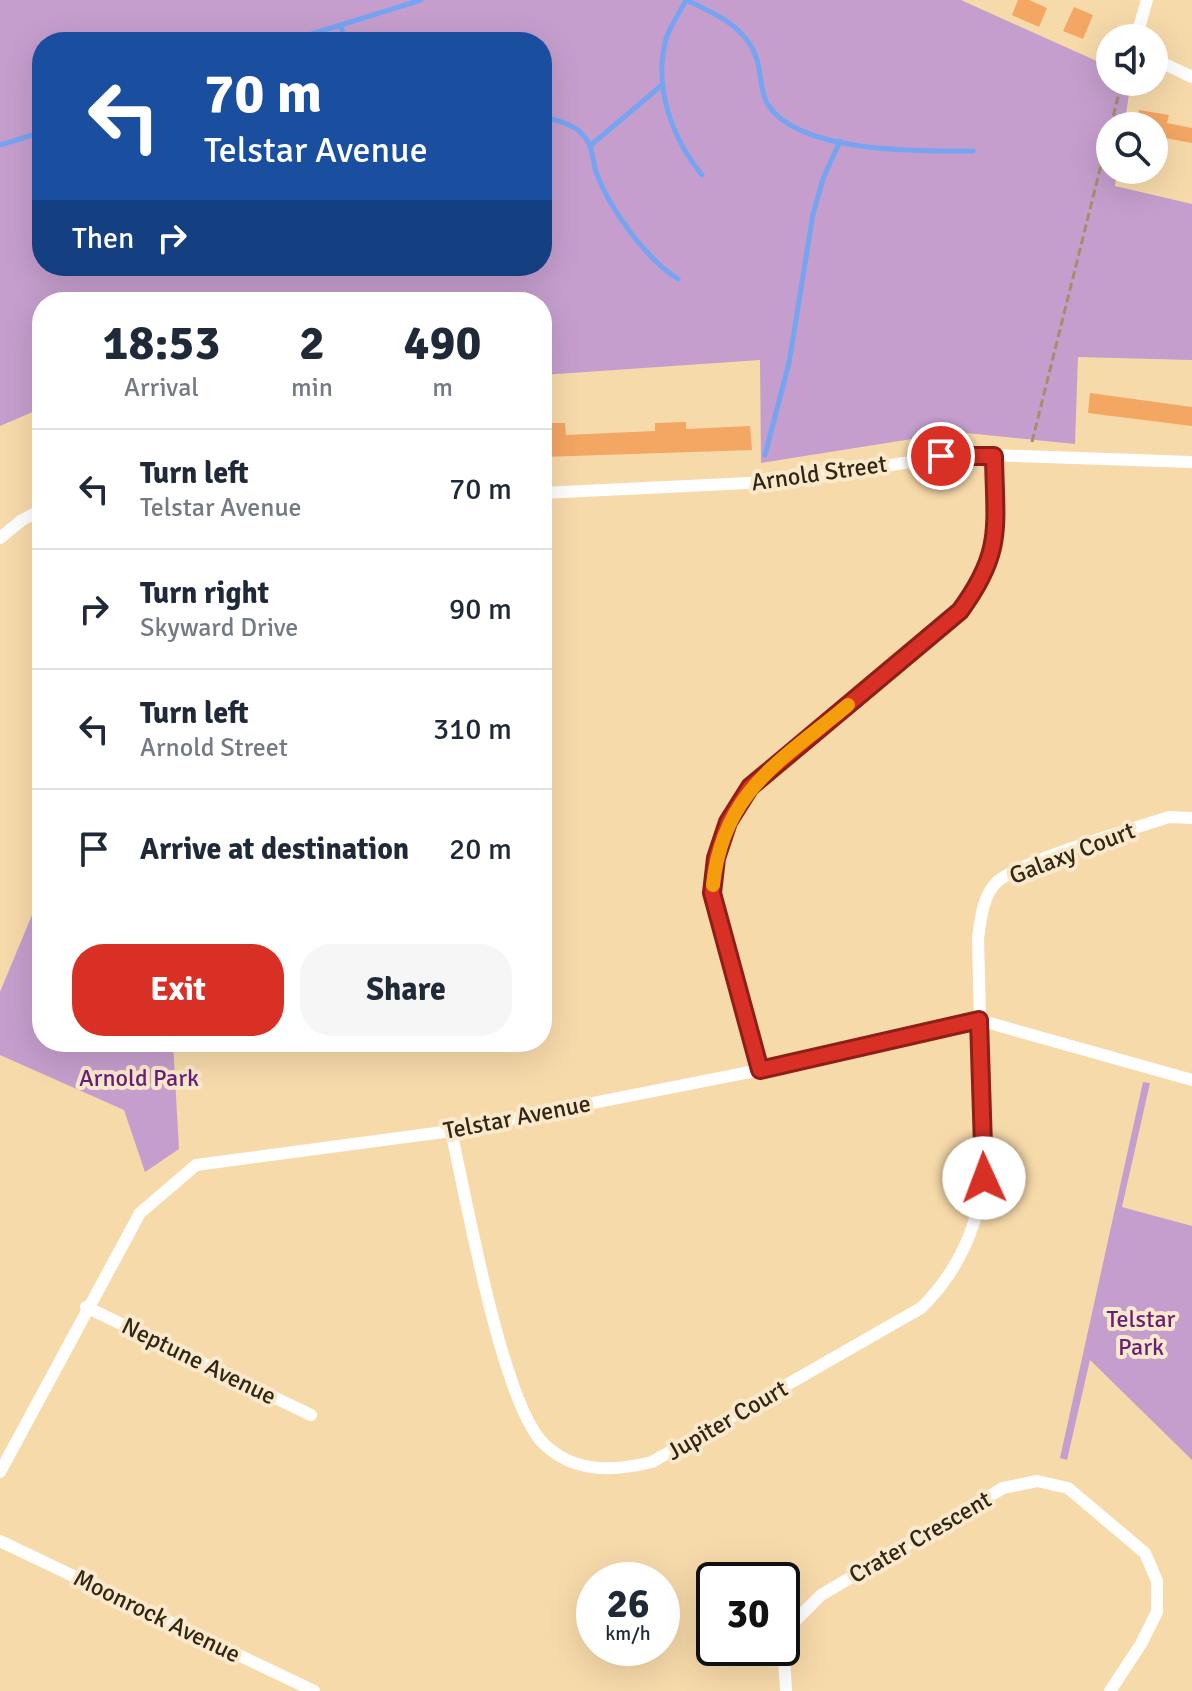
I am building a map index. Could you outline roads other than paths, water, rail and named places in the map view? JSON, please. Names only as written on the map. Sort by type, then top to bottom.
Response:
[{"type":"street","points":[[1140,24],[1147,0]]},
{"type":"street","points":[[1168,66],[1192,77]]},
{"type":"street","name":"Arnold Street","points":[[552,493],[762,483],[941,456],[1192,462]]},
{"type":"street","points":[[760,1070],[712,893],[716,858],[728,822],[750,787],[960,611],[976,590],[983,580],[995,543],[994,456]]},
{"type":"street","points":[[0,538],[18,522],[32,515]]},
{"type":"street","name":"Galaxy Court","points":[[979,1020],[978,938],[983,907],[995,883],[1018,870],[1169,817],[1192,818]]},
{"type":"street","name":"Telstar Avenue","points":[[0,1472],[86,1307],[140,1213],[196,1165],[451,1131],[760,1070],[979,1020],[1192,1080]]},
{"type":"street","name":"Jupiter Court","points":[[451,1131],[495,1321],[522,1410],[544,1444],[577,1465],[616,1471],[652,1462],[666,1455],[921,1308],[947,1282],[979,1217],[984,1178],[979,1020]]},
{"type":"street","name":"Neptune Avenue","points":[[86,1307],[311,1415]]},
{"type":"street","name":"Crater Crescent","points":[[786,1691],[784,1655],[795,1621],[821,1595],[1003,1488],[1037,1481],[1068,1488],[1145,1553],[1157,1581],[1157,1612],[1141,1644],[1110,1691]]},
{"type":"street","name":"Moonrock Avenue","points":[[0,1541],[314,1691]]},
{"type":"waterway","points":[[318,32],[421,0]]},
{"type":"waterway","points":[[686,0],[717,15],[745,37],[756,57],[768,105],[784,121],[806,133],[863,146],[973,151]]},
{"type":"waterway","points":[[686,0],[666,39],[662,75],[674,128],[702,175]]},
{"type":"waterway","points":[[341,27],[343,32]]},
{"type":"waterway","points":[[591,145],[662,85]]},
{"type":"waterway","points":[[552,119],[573,127],[585,137],[602,186],[619,216],[641,246],[678,279]]},
{"type":"waterway","points":[[0,145],[32,135]]},
{"type":"waterway","points":[[765,455],[789,363],[813,214],[823,179],[840,141]]},
{"type":"park label","name":"Arnold Park","points":[[139,1078]]},
{"type":"park label","name":"Telstar Park","points":[[1141,1333]]}]
